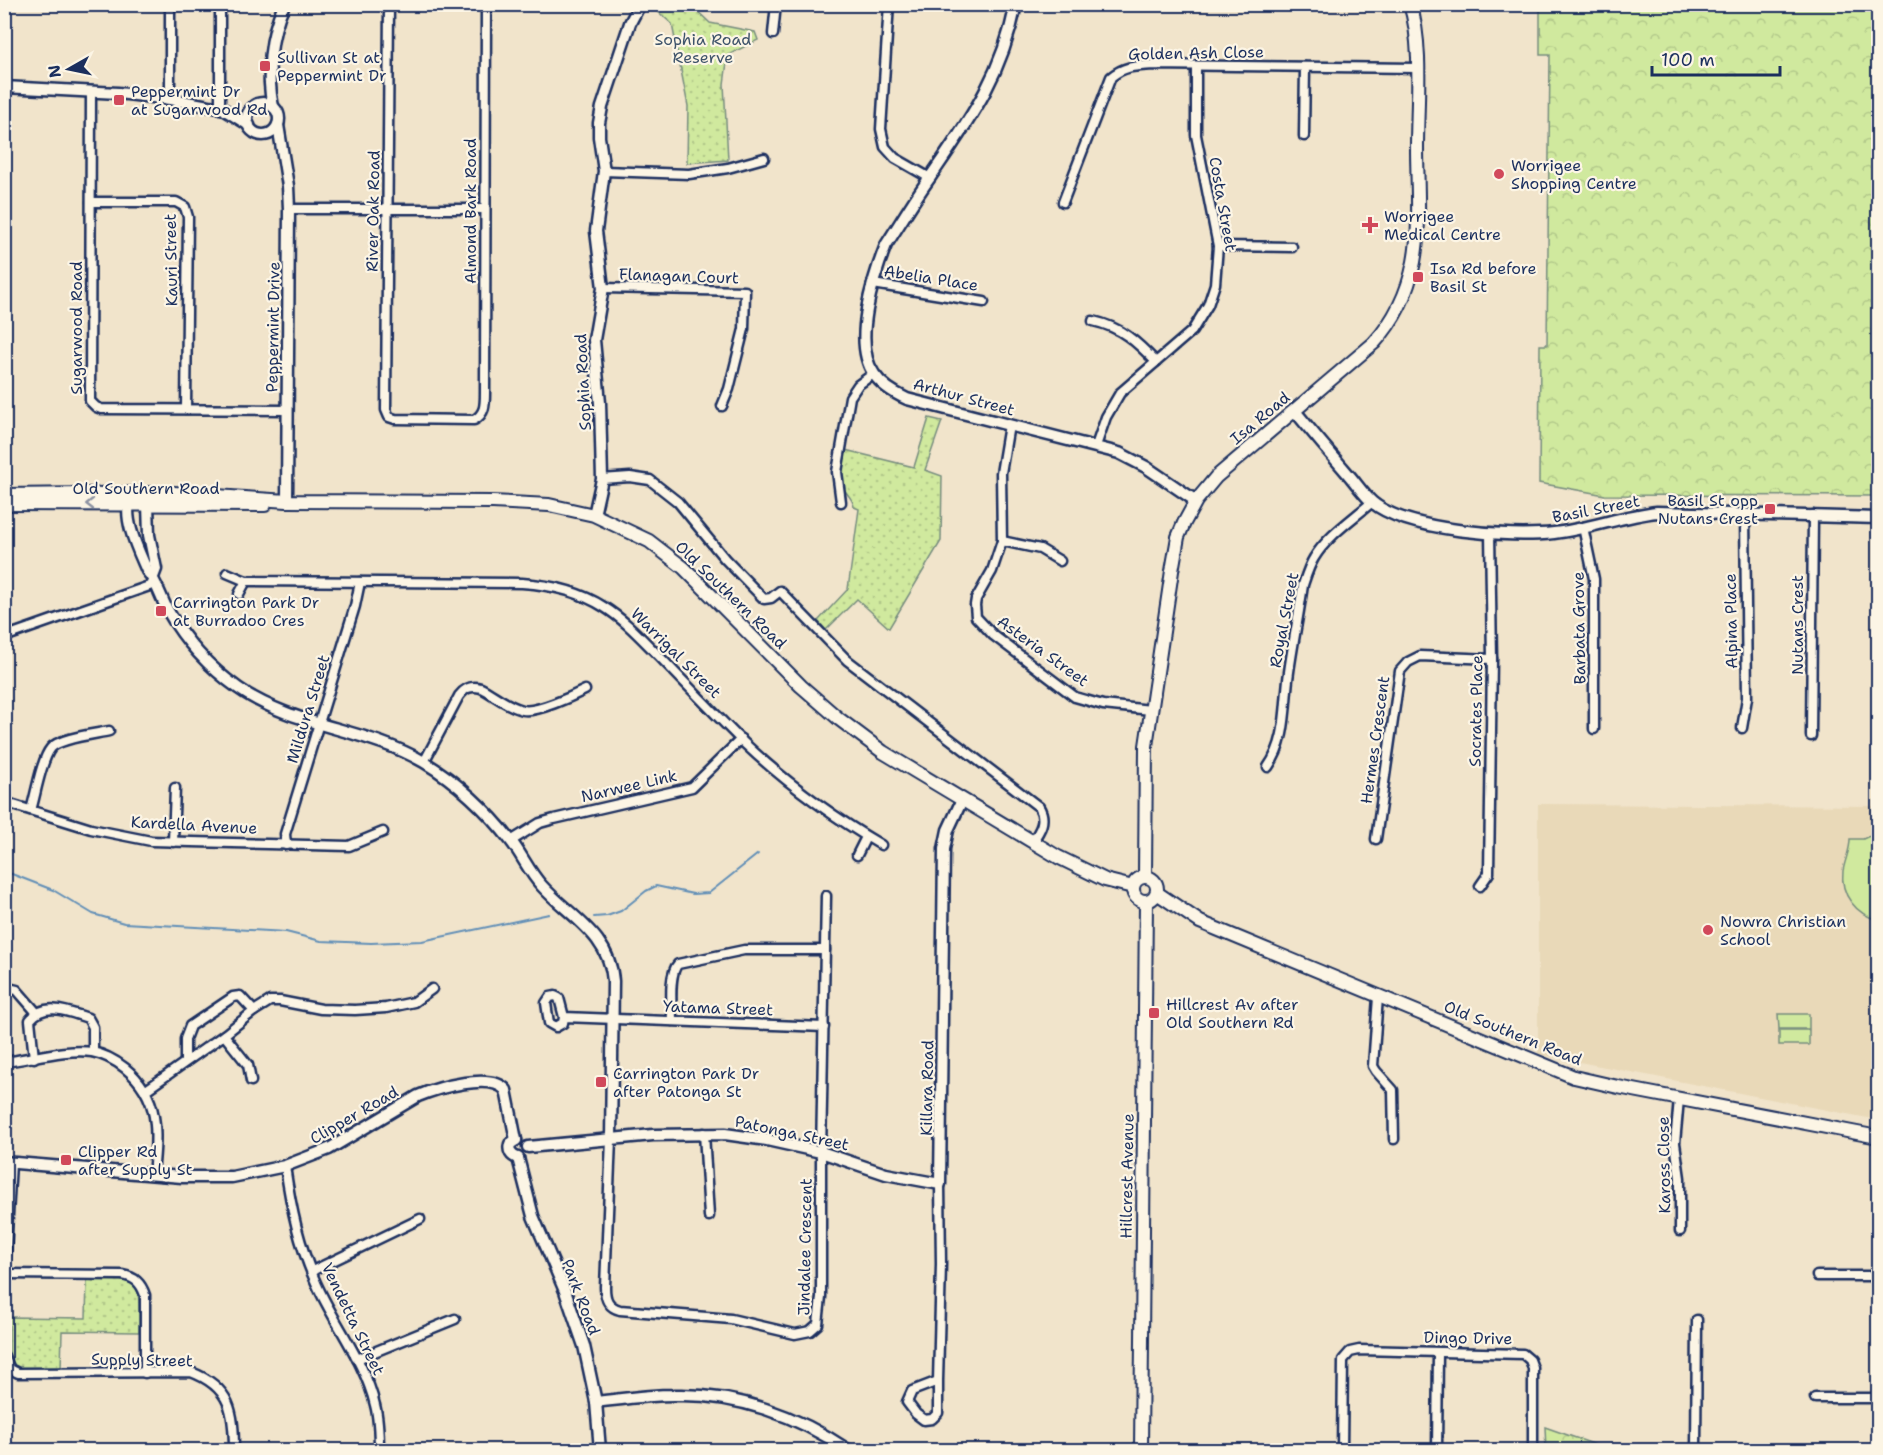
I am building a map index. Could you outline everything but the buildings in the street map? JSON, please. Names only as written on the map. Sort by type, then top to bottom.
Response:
[{"type":"main road","name":"Isa Road","points":[[1145,876],[1145,771],[1151,710],[1178,537],[1184,523],[1196,501],[1216,477],[1374,343],[1391,322],[1406,292],[1417,237],[1417,68],[1416,35],[1410,4]]},
{"type":"main road","name":"Old Southern Road","points":[[4,504],[203,494],[287,501],[525,503],[558,506],[594,515],[640,536],[665,552],[698,581],[801,686],[839,719],[883,752],[1032,843],[1105,880],[1133,887]]},
{"type":"main road","name":"Old Southern Road","points":[[4,495],[131,498],[148,504],[261,506],[287,501]]},
{"type":"main road","points":[[1145,876],[1156,882],[1157,893],[1153,899],[1146,902],[1136,897],[1133,887],[1137,879],[1145,876]]},
{"type":"main road","name":"Old Southern Road","points":[[1157,893],[1200,922],[1574,1077],[1878,1137]]},
{"type":"main road","name":"Hillcrest Avenue","points":[[1141,1450],[1146,902]]},
{"type":"street","points":[[170,4],[170,99]]},
{"type":"street","points":[[220,4],[223,109]]},
{"type":"street","points":[[261,135],[272,133],[278,125],[279,115],[273,107],[269,75],[274,35],[284,4]]},
{"type":"street","name":"River Oak Road","points":[[389,4],[386,410],[389,417],[395,419],[474,420],[480,417]]},
{"type":"street","name":"Almond Bark Road","points":[[480,417],[485,409],[486,4]]},
{"type":"street","name":"Sophia Road","points":[[594,515],[602,479],[600,403],[594,340],[603,288],[596,231],[603,171],[599,136],[602,107],[630,23],[640,4]]},
{"type":"street","points":[[773,34],[776,4]]},
{"type":"street","points":[[890,4],[881,129],[885,147],[895,158],[930,178]]},
{"type":"street","points":[[841,502],[837,472],[850,397],[858,385],[873,374],[864,342],[875,273],[886,245],[984,97],[1002,56],[1016,4]]},
{"type":"street","name":"Golden Ash Close","points":[[1063,202],[1111,77],[1120,69],[1133,66],[1417,68]]},
{"type":"street","name":"Costa Street","points":[[1096,446],[1113,402],[1120,393],[1186,338],[1203,314],[1215,284],[1218,246],[1197,144],[1196,66]]},
{"type":"street","points":[[1304,136],[1305,67]]},
{"type":"street","points":[[249,125],[248,116],[269,75]]},
{"type":"street","points":[[4,87],[91,91],[170,99],[223,109],[265,104],[273,107]]},
{"type":"street","name":"Sugarwood Road","points":[[91,91],[90,401],[101,409],[287,410]]},
{"type":"street","points":[[223,109],[249,125],[254,132],[261,135],[281,154]]},
{"type":"street","name":"Peppermint Drive","points":[[278,125],[289,209],[287,501]]},
{"type":"street","points":[[603,171],[689,174],[728,168],[764,158]]},
{"type":"street","name":"Kauri Street","points":[[91,202],[176,202],[185,207],[188,217],[186,409]]},
{"type":"street","points":[[289,209],[485,209]]},
{"type":"street","points":[[1218,246],[1292,247]]},
{"type":"street","name":"Abelia Place","points":[[873,284],[984,302]]},
{"type":"street","name":"Flanagan Court","points":[[603,288],[745,291],[744,329],[729,389],[722,406]]},
{"type":"street","points":[[1093,321],[1108,325],[1130,336],[1156,362]]},
{"type":"street","name":"Arthur Street","points":[[873,374],[884,386],[907,399],[1096,446],[1132,459],[1196,501]]},
{"type":"street","name":"Basil Street","points":[[1295,411],[1372,502],[1392,514],[1416,523],[1490,533],[1538,534],[1570,531],[1628,516],[1657,512],[1878,518]]},
{"type":"street","name":"Asteria Street","points":[[1009,425],[1001,473],[1002,541],[996,562],[975,605],[976,617],[980,623],[1075,697],[1103,705],[1151,710]]},
{"type":"street","name":"Old Southern Road","points":[[602,479],[630,477],[650,480],[678,502],[725,559],[764,598],[771,598],[780,591],[847,660],[1039,807],[1043,821],[1032,843]]},
{"type":"street","points":[[131,498],[129,520],[147,571],[178,627],[216,670],[258,700],[386,743],[424,762],[473,799],[512,841],[535,878],[585,926],[609,958],[613,981],[611,1139]]},
{"type":"street","name":"Royal Street","points":[[1268,767],[1280,744],[1303,585],[1310,566],[1321,549],[1372,502]]},
{"type":"street","points":[[148,504],[149,535],[156,569],[154,580]]},
{"type":"street","name":"Alpina Place","points":[[1742,728],[1747,698],[1745,514]]},
{"type":"street","name":"Nutans Crest","points":[[1811,736],[1813,515]]},
{"type":"street","name":"Barbata Grove","points":[[1583,527],[1594,579],[1594,729]]},
{"type":"street","name":"Socrates Place","points":[[1480,886],[1489,873],[1492,659],[1490,533]]},
{"type":"street","points":[[1002,541],[1040,549],[1060,561]]},
{"type":"street","name":"Warrigal Street","points":[[227,573],[246,581],[522,583],[543,585],[579,594],[604,607],[626,623],[741,740],[813,801],[881,845]]},
{"type":"street","points":[[4,637],[154,580]]},
{"type":"street","points":[[239,594],[246,581]]},
{"type":"street","name":"Mildura Street","points":[[286,845],[285,834],[355,606],[360,582]]},
{"type":"street","name":"Hermes Crescent","points":[[1376,839],[1400,671],[1408,662],[1420,656],[1492,659]]},
{"type":"street","points":[[424,762],[459,696],[466,688],[474,686],[481,688],[524,710],[567,699],[585,690]]},
{"type":"street","points":[[31,810],[51,748],[64,741],[109,731]]},
{"type":"street","name":"Narwee Link","points":[[512,841],[534,827],[554,819],[692,787],[741,740]]},
{"type":"street","points":[[173,842],[175,788]]},
{"type":"street","name":"Killara Road","points":[[938,1381],[909,1394],[907,1402],[924,1420],[932,1419],[938,1413],[944,849],[948,830],[962,800]]},
{"type":"street","name":"Kardella Avenue","points":[[4,802],[128,838],[173,842],[349,846],[384,832]]},
{"type":"street","points":[[857,855],[866,837]]},
{"type":"street","name":"Jindalee Crescent","points":[[611,1139],[605,1287],[606,1298],[611,1306],[620,1310],[731,1318],[795,1334],[810,1331],[818,1324],[820,1318],[826,896]]},
{"type":"street","points":[[672,1021],[673,976],[678,964],[750,950],[825,950]]},
{"type":"street","points":[[4,987],[17,990],[37,1013]]},
{"type":"street","points":[[146,1089],[270,1001],[321,1009],[386,1008],[414,1002],[432,989]]},
{"type":"street","points":[[185,1061],[185,1039],[190,1026],[233,997],[240,996],[254,1011]]},
{"type":"street","points":[[1378,997],[1373,1066],[1393,1090],[1394,1139]]},
{"type":"street","points":[[34,1058],[29,1023],[37,1013],[49,1008],[88,1018],[93,1027],[93,1052]]},
{"type":"street","name":"Yatama Street","points":[[564,1017],[824,1027]]},
{"type":"street","points":[[224,1035],[248,1065],[250,1081]]},
{"type":"street","points":[[4,1062],[69,1052],[93,1052],[117,1062],[146,1089],[154,1115],[156,1146],[153,1174]]},
{"type":"street","name":"Clipper Road","points":[[8,1162],[197,1178],[232,1177],[285,1166],[329,1149],[406,1102],[427,1092],[469,1083],[502,1085],[509,1096],[511,1123],[516,1140]]},
{"type":"street","name":"Kaross Close","points":[[1679,1099],[1675,1143],[1680,1178],[1680,1231]]},
{"type":"street","points":[[705,1133],[709,1216]]},
{"type":"street","name":"Patonga Street","points":[[528,1147],[705,1133],[767,1140],[821,1152],[886,1174],[940,1184]]},
{"type":"street","points":[[516,1140],[523,1141],[528,1147],[525,1155],[518,1158],[510,1152],[510,1144],[516,1140]]},
{"type":"street","name":"Park Road","points":[[518,1158],[533,1216],[577,1324],[596,1402],[600,1450]]},
{"type":"street","points":[[4,1286],[8,1162]]},
{"type":"street","name":"Vendetta Street","points":[[285,1166],[294,1222],[316,1284],[357,1359],[375,1404],[379,1427],[379,1450]]},
{"type":"street","points":[[312,1271],[420,1220]]},
{"type":"street","points":[[5,1274],[122,1275],[135,1279],[145,1295],[145,1373]]},
{"type":"street","points":[[1816,1276],[1878,1276]]},
{"type":"street","points":[[357,1359],[455,1319]]},
{"type":"street","points":[[1696,1450],[1697,1320]]},
{"type":"street","name":"Dingo Drive","points":[[1342,1450],[1343,1360],[1349,1354],[1359,1350],[1523,1354],[1530,1360],[1533,1368],[1533,1450]]},
{"type":"street","points":[[1437,1450],[1438,1353]]},
{"type":"street","name":"Supply Street","points":[[4,1356],[10,1369],[18,1373],[191,1372],[206,1378],[221,1390],[230,1406],[234,1420],[234,1450]]},
{"type":"street","points":[[596,1402],[676,1395],[735,1401],[772,1411],[812,1428],[848,1450]]},
{"type":"street","points":[[1815,1398],[1878,1398]]},
{"type":"shaded area","name":"Nowra Christian School","points":[[1538,804],[1878,806],[1878,1120],[1538,1054]]},
{"type":"green space","name":"Sophia Road Reserve","points":[[658,4],[691,5],[710,23],[755,32],[758,40],[728,55],[724,84],[728,160],[687,163],[688,106],[672,24],[655,9]]},
{"type":"green space","points":[[1540,5],[1878,5],[1878,496],[1605,495],[1539,483],[1540,345],[1547,345],[1550,55],[1540,55]]},
{"type":"green space","points":[[929,418],[942,421],[925,470],[942,476],[941,541],[889,628],[857,599],[826,630],[818,621],[848,589],[859,509],[854,507],[843,488],[840,477],[845,450],[914,467]]},
{"type":"green space","points":[[1878,832],[1878,920],[1863,913],[1851,902],[1844,888],[1843,871],[1850,839],[1863,839]]},
{"type":"green space","points":[[1778,1014],[1809,1014],[1809,1029],[1779,1029]]},
{"type":"green space","points":[[1779,1030],[1809,1030],[1809,1045],[1779,1045]]},
{"type":"green space","points":[[87,1280],[119,1281],[134,1285],[139,1300],[139,1332],[62,1331],[61,1369],[23,1369],[14,1366],[9,1355],[9,1317],[86,1318]]},
{"type":"green space","points":[[1545,1427],[1610,1450],[1546,1450]]},
{"type":"waterway","points":[[594,917],[607,916],[621,911],[656,886],[693,894],[709,893],[758,854]]},
{"type":"waterway","points":[[4,871],[53,890],[93,914],[124,923],[286,932],[321,941],[371,943],[422,941],[549,914]]},
{"type":"place","name":"Sullivan St at Peppermint Dr","points":[[265,66]]},
{"type":"place","name":"Peppermint Dr at Sugarwood Rd","points":[[119,100]]},
{"type":"place","name":"Worrigee Shopping Centre","points":[[1499,174]]},
{"type":"place","name":"Worrigee Medical Centre","points":[[1370,225]]},
{"type":"place","name":"Isa Rd before Basil St","points":[[1418,277]]},
{"type":"place","name":"Basil St opp Nutans Crest","points":[[1770,509]]},
{"type":"place","name":"Carrington Park Dr at Burradoo Cres","points":[[161,611]]},
{"type":"place","name":"Nowra Christian School","points":[[1708,930]]},
{"type":"place","name":"Hillcrest Av after Old Southern Rd","points":[[1154,1013]]},
{"type":"place","name":"Carrington Park Dr after Patonga St","points":[[601,1082]]},
{"type":"place","name":"Clipper Rd after Supply St","points":[[66,1160]]}]
